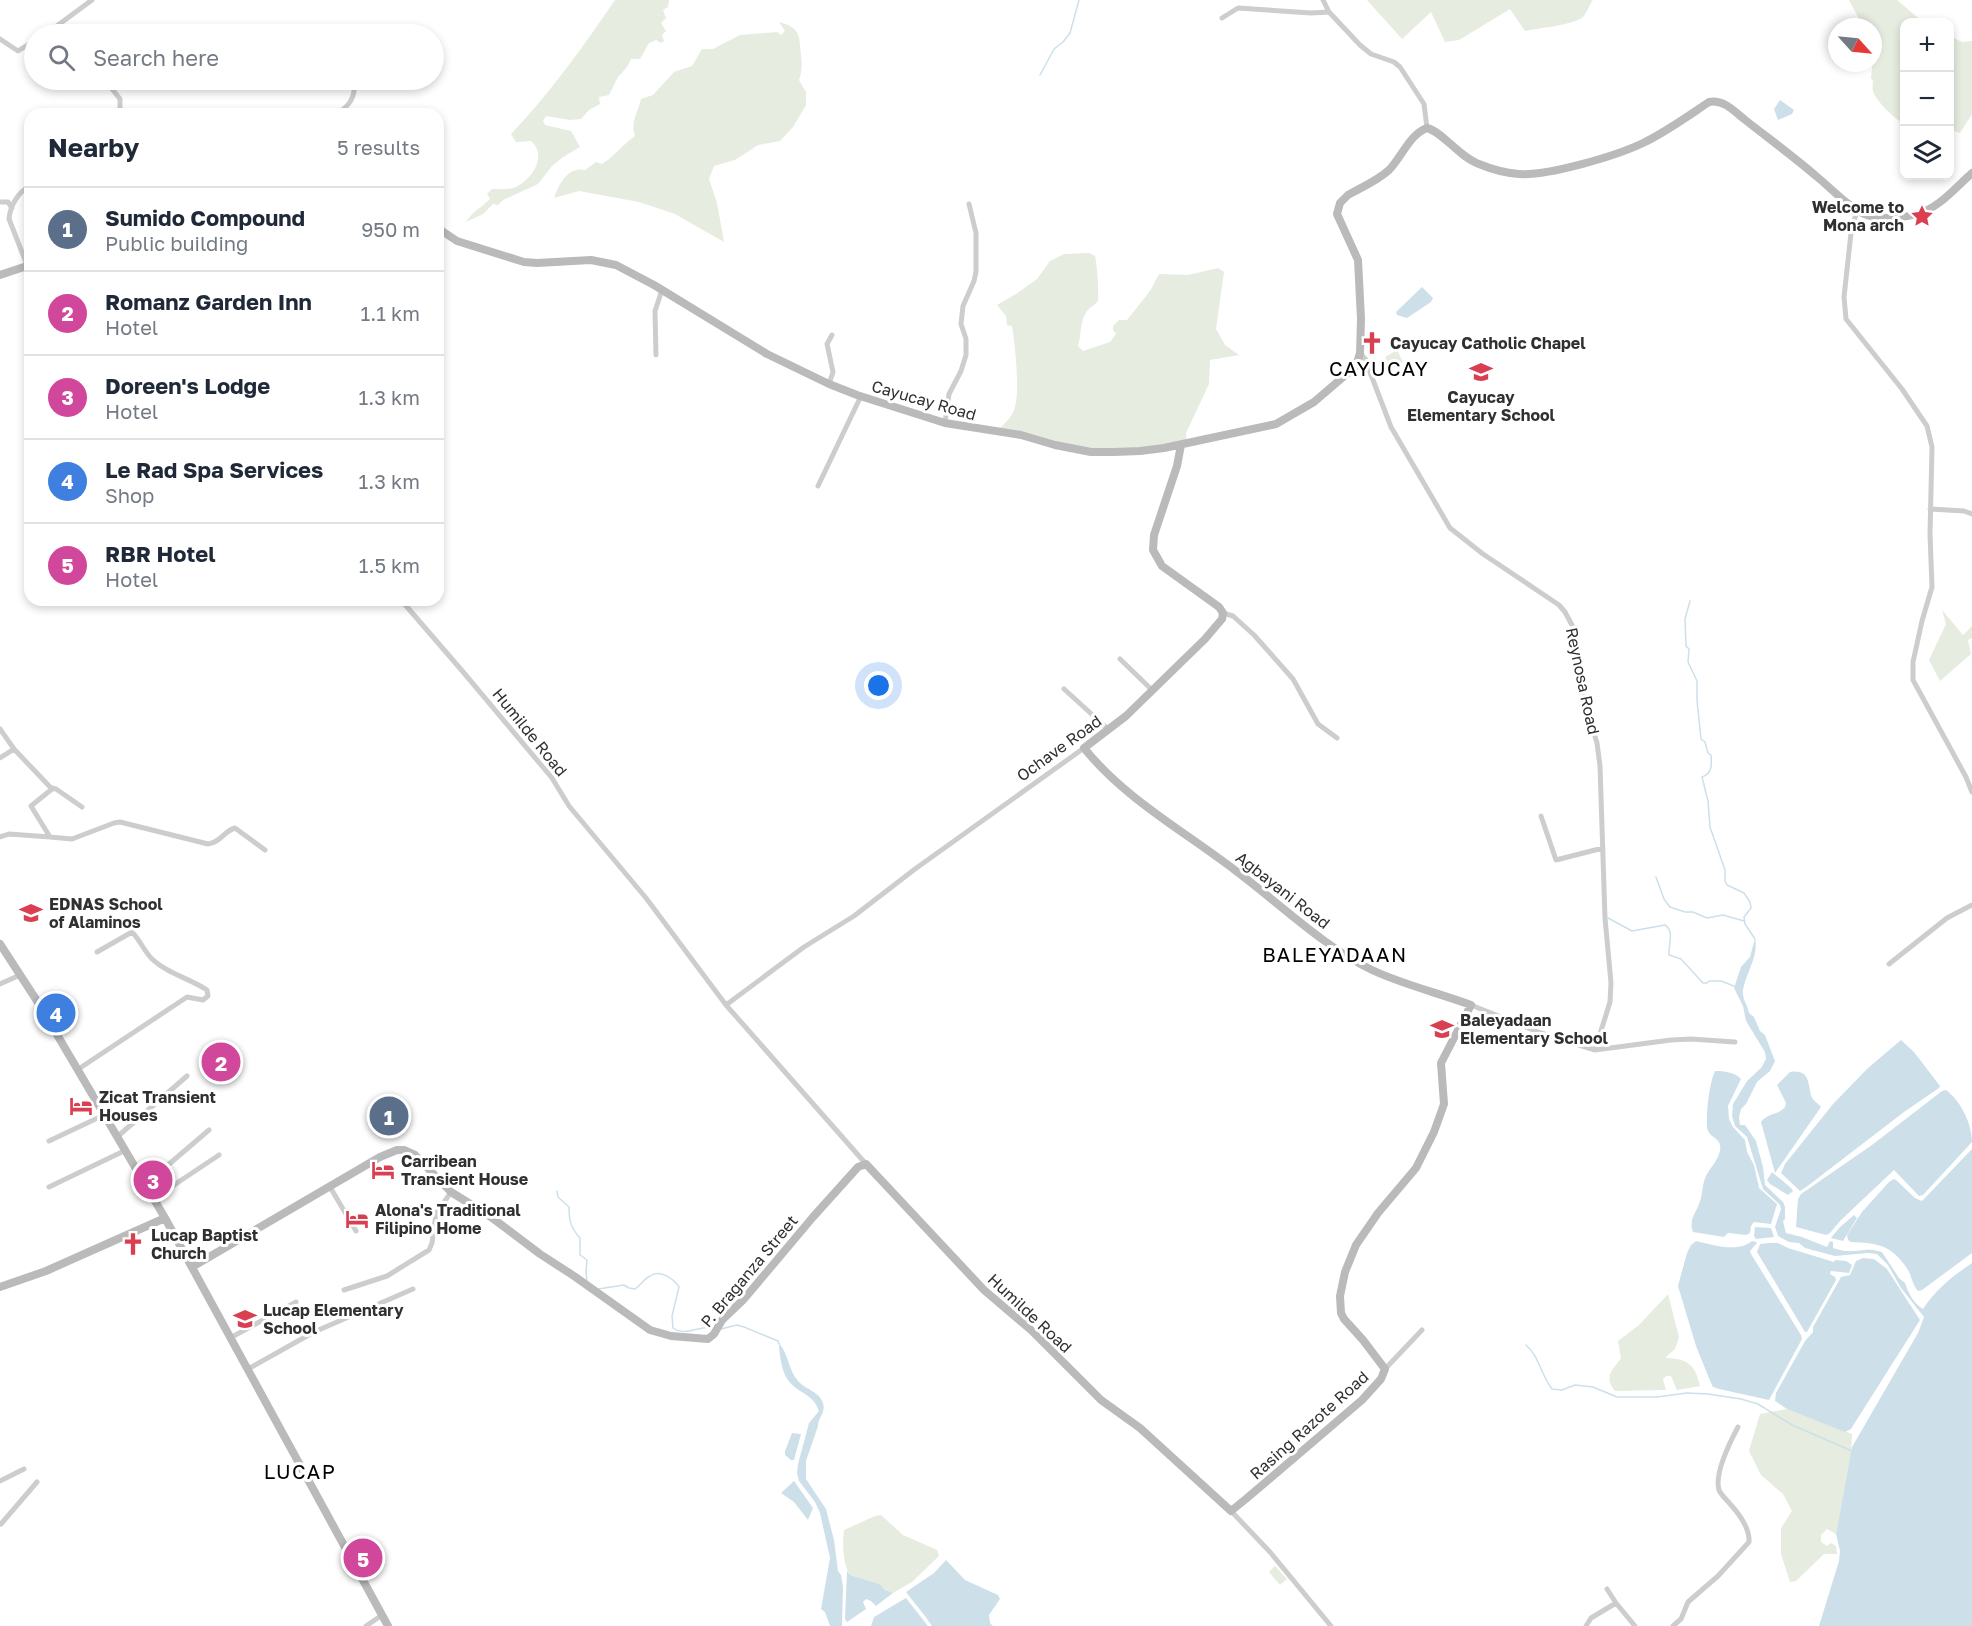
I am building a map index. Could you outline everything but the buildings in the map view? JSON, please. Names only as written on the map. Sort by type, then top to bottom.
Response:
[{"type":"street","points":[[59,24],[92,0]]},
{"type":"street","points":[[1323,0],[1329,12],[1360,45],[1371,54],[1394,62],[1400,67],[1424,104],[1426,128]]},
{"type":"street","points":[[1222,18],[1238,8],[1329,12]]},
{"type":"street","points":[[0,39],[18,51],[24,47]]},
{"type":"street","points":[[114,90],[117,94],[120,108]]},
{"type":"street","points":[[344,108],[351,103],[354,90]]},
{"type":"street","points":[[1426,128],[1433,130],[1473,162],[1516,173],[1527,173],[1584,163],[1631,149],[1709,102],[1719,101],[1798,161],[1857,210],[1868,215],[1894,218],[1917,214],[1936,204],[1972,173]]},
{"type":"street","points":[[1368,367],[1356,366],[1360,353],[1361,302],[1358,260],[1342,226],[1337,209],[1342,199],[1386,173],[1418,134],[1426,128]]},
{"type":"street","points":[[24,190],[18,195],[10,214],[10,224],[24,254]]},
{"type":"street","points":[[0,202],[8,202],[12,208]]},
{"type":"street","points":[[945,423],[949,394],[962,371],[966,354],[966,339],[961,324],[963,306],[976,272],[976,233],[969,204]]},
{"type":"street","points":[[1857,210],[1851,232],[1844,297],[1846,319],[1902,389],[1927,426],[1931,438],[1933,457],[1930,509],[1932,587],[1922,621],[1912,675],[1916,687],[1972,792]]},
{"type":"street","name":"Cayucay Road","points":[[444,232],[457,241],[524,262],[591,260],[609,263],[662,290],[767,354],[829,384],[945,423],[1022,435],[1055,445],[1091,452],[1140,452],[1276,424],[1314,402],[1356,366]]},
{"type":"street","points":[[0,275],[24,267]]},
{"type":"street","points":[[656,355],[655,311],[662,290]]},
{"type":"street","points":[[829,384],[833,372],[827,344],[832,335]]},
{"type":"street","name":"Reynosa Road","points":[[1360,353],[1366,361],[1391,427],[1450,528],[1483,554],[1559,605],[1569,619],[1574,634],[1584,701],[1599,755],[1611,994],[1595,1050]]},
{"type":"street","points":[[818,486],[861,396]]},
{"type":"street","points":[[1181,445],[1177,466],[1153,540],[1153,550],[1162,566],[1216,604],[1222,613],[1233,616],[1254,635],[1286,669],[1318,724],[1337,738]]},
{"type":"street","points":[[1930,509],[1964,511],[1972,514]]},
{"type":"street","name":"Humilde Road","points":[[405,606],[552,778],[569,806],[674,934],[726,1005],[866,1164],[984,1290],[1032,1330],[1101,1400],[1140,1428],[1231,1511],[1270,1552],[1329,1624]]},
{"type":"street","name":"Ochave Road","points":[[726,1005],[804,947],[870,905],[915,869],[1084,748],[1152,690],[1217,626],[1222,619],[1222,613]]},
{"type":"street","points":[[1120,659],[1152,690]]},
{"type":"street","points":[[1064,689],[1108,729]]},
{"type":"street","points":[[0,729],[14,748],[52,788],[82,807]]},
{"type":"street","points":[[0,758],[14,748]]},
{"type":"street","name":"Agbayani Road","points":[[1084,748],[1100,768],[1139,801],[1235,870],[1334,947],[1372,970],[1471,1005],[1538,1032],[1595,1050],[1665,1040],[1735,1042]]},
{"type":"street","points":[[50,837],[31,806],[52,788]]},
{"type":"street","points":[[1541,816],[1556,860],[1603,848]]},
{"type":"street","points":[[0,837],[9,834],[72,838],[120,822],[211,844],[216,843],[235,828],[265,850]]},
{"type":"street","points":[[1889,964],[1947,918],[1972,905]]},
{"type":"street","points":[[77,1070],[187,997],[202,1000],[208,996],[207,990],[195,982],[169,972],[150,958],[132,932],[97,952]]},
{"type":"street","points":[[0,944],[165,1218],[388,1626]]},
{"type":"street","points":[[0,984],[20,975]]},
{"type":"street","name":"Rasing Razote Road","points":[[1231,1511],[1362,1400],[1378,1382],[1385,1369],[1341,1313],[1339,1301],[1345,1272],[1356,1245],[1378,1213],[1416,1168],[1434,1132],[1444,1104],[1441,1063],[1471,1005]]},
{"type":"street","points":[[117,1137],[187,1076]]},
{"type":"street","points":[[49,1141],[104,1115]]},
{"type":"street","points":[[141,1177],[158,1167],[168,1165],[209,1130]]},
{"type":"street","points":[[49,1187],[126,1150]]},
{"type":"street","name":"P. Braganza Street","points":[[192,1267],[389,1152],[404,1150],[410,1151],[421,1160],[452,1192],[650,1330],[671,1336],[706,1339],[711,1338],[717,1328],[858,1167],[866,1164]]},
{"type":"street","points":[[153,1199],[219,1155]]},
{"type":"street","points":[[330,1187],[356,1231]]},
{"type":"street","points":[[344,1290],[387,1276],[429,1250],[436,1214],[452,1192]]},
{"type":"street","points":[[0,1287],[68,1261],[165,1218]]},
{"type":"street","points":[[248,1369],[314,1332],[413,1289]]},
{"type":"street","points":[[230,1338],[296,1302]]},
{"type":"street","points":[[1385,1369],[1422,1330]]},
{"type":"street","points":[[1673,1626],[1681,1619],[1688,1602],[1718,1576],[1749,1542],[1748,1531],[1739,1515],[1720,1493],[1718,1487],[1722,1465],[1738,1427]]},
{"type":"street","points":[[0,1481],[24,1469]]},
{"type":"street","points":[[0,1524],[37,1482]]},
{"type":"street","points":[[1606,1589],[1635,1626]]},
{"type":"street","points":[[1586,1626],[1591,1618],[1616,1603]]},
{"type":"street","points":[[366,1626],[382,1615]]},
{"type":"street","points":[[1322,1626],[1329,1624]]},
{"type":"shaded area","points":[[615,0],[669,0],[668,7],[663,10],[666,18],[661,23],[666,31],[662,35],[664,41],[661,43],[656,40],[649,43],[640,59],[631,59],[609,95],[599,97],[600,104],[589,110],[581,119],[570,120],[546,116],[543,121],[545,125],[571,131],[580,147],[552,166],[538,184],[503,200],[498,205],[493,204],[483,214],[466,222],[490,199],[487,194],[492,189],[516,187],[532,173],[538,160],[536,147],[531,141],[516,142],[511,134],[566,69]]},
{"type":"shaded area","points":[[1367,0],[1593,0],[1583,17],[1572,22],[1525,31],[1510,9],[1459,40],[1445,42],[1431,12],[1402,39]]},
{"type":"shaded area","points":[[1849,0],[1897,0],[1918,18],[1900,18],[1900,121],[1882,105],[1873,90],[1872,72],[1882,72],[1882,18],[1858,18]]},
{"type":"shaded area","points":[[779,22],[798,33],[802,65],[799,80],[806,92],[806,105],[793,127],[780,141],[758,145],[735,160],[714,166],[709,179],[717,203],[724,242],[675,214],[639,202],[579,191],[554,198],[569,173],[579,169],[585,170],[596,162],[602,164],[635,136],[634,122],[641,99],[653,95],[674,72],[692,66],[702,49],[713,49],[740,35],[777,32],[781,35],[785,31]]},
{"type":"shaded area","points":[[1954,38],[1962,42],[1972,41],[1972,114],[1960,133],[1954,131]]},
{"type":"shaded area","points":[[1089,253],[1096,259],[1098,301],[1087,311],[1083,319],[1078,346],[1083,351],[1110,342],[1116,334],[1113,326],[1119,320],[1127,320],[1150,291],[1159,274],[1188,275],[1218,268],[1224,272],[1216,329],[1225,345],[1239,355],[1210,360],[1209,384],[1186,433],[1187,444],[1122,455],[995,433],[1014,411],[1017,390],[1012,326],[1007,325],[1006,316],[997,305],[1037,279],[1050,261],[1064,254]]},
{"type":"shaded area","points":[[1397,350],[1403,362],[1391,369],[1385,357]]},
{"type":"shaded area","points":[[1942,610],[1963,635],[1972,626],[1972,638],[1968,640],[1971,654],[1940,681],[1929,660],[1946,624]]},
{"type":"shaded area","points":[[1668,1294],[1679,1337],[1675,1349],[1666,1358],[1685,1361],[1689,1364],[1696,1372],[1700,1386],[1677,1390],[1671,1376],[1666,1376],[1663,1379],[1666,1390],[1615,1391],[1611,1386],[1610,1373],[1621,1358],[1618,1341],[1639,1325]]},
{"type":"shaded area","points":[[1787,1409],[1852,1434],[1851,1454],[1836,1534],[1827,1529],[1821,1535],[1821,1542],[1827,1546],[1831,1543],[1836,1546],[1837,1554],[1824,1554],[1796,1581],[1790,1582],[1781,1554],[1781,1528],[1792,1511],[1783,1494],[1761,1475],[1749,1451],[1760,1414]]},
{"type":"shaded area","points":[[881,1515],[903,1535],[937,1550],[939,1556],[912,1582],[893,1593],[885,1590],[880,1584],[850,1575],[844,1559],[844,1530]]},
{"type":"shaded area","points":[[1275,1566],[1287,1579],[1280,1585],[1269,1572]]},
{"type":"water","points":[[1780,100],[1794,110],[1792,114],[1778,120],[1774,109]]},
{"type":"water","points":[[1422,287],[1433,298],[1431,302],[1407,318],[1397,315],[1396,312]]},
{"type":"water","points":[[1755,938],[1755,951],[1743,997],[1749,1013],[1765,1035],[1775,1061],[1770,1071],[1757,1082],[1741,1109],[1739,1117],[1740,1125],[1745,1125],[1756,1141],[1765,1185],[1783,1202],[1785,1219],[1783,1221],[1786,1233],[1827,1247],[1830,1241],[1833,1242],[1833,1248],[1842,1250],[1882,1252],[1899,1278],[1905,1283],[1914,1301],[1923,1309],[1945,1283],[1972,1263],[1972,1626],[1819,1626],[1839,1561],[1840,1551],[1836,1534],[1852,1447],[1918,1333],[1924,1317],[1901,1288],[1888,1265],[1877,1254],[1835,1256],[1805,1248],[1799,1243],[1789,1242],[1778,1236],[1775,1227],[1781,1209],[1780,1205],[1763,1189],[1747,1137],[1735,1126],[1732,1116],[1733,1104],[1747,1081],[1761,1068],[1766,1059],[1765,1052],[1746,1021],[1743,1006],[1734,988],[1741,967],[1750,957]]},
{"type":"water","points":[[1901,1040],[1914,1052],[1940,1086],[1939,1088],[1800,1191],[1781,1173],[1785,1164],[1833,1104],[1868,1068]]},
{"type":"water","points":[[1715,1071],[1733,1073],[1741,1079],[1728,1106],[1729,1119],[1745,1140],[1759,1188],[1777,1204],[1771,1224],[1754,1222],[1750,1233],[1746,1235],[1728,1233],[1724,1237],[1693,1232],[1692,1227],[1692,1219],[1700,1201],[1705,1177],[1717,1159],[1720,1148],[1720,1144],[1710,1134],[1707,1127],[1708,1099]]},
{"type":"water","points":[[1790,1072],[1801,1072],[1804,1075],[1812,1097],[1821,1107],[1775,1173],[1761,1122],[1785,1107],[1786,1103],[1777,1085]]},
{"type":"water","points":[[1946,1090],[1965,1113],[1972,1142],[1923,1195],[1919,1196],[1894,1170],[1830,1233],[1826,1235],[1796,1227],[1798,1199],[1801,1194]]},
{"type":"water","points":[[1972,1149],[1972,1253],[1922,1290],[1918,1291],[1914,1286],[1908,1270],[1890,1250],[1869,1243],[1848,1240],[1847,1235],[1862,1212],[1889,1182],[1896,1180],[1915,1198],[1922,1201]]},
{"type":"water","points":[[1772,1172],[1793,1191],[1788,1195],[1770,1184],[1767,1180]]},
{"type":"water","points":[[1854,1215],[1857,1218],[1843,1241],[1831,1238],[1839,1228]]},
{"type":"water","points":[[1755,1227],[1771,1228],[1774,1237],[1756,1239]]},
{"type":"water","points":[[1696,1241],[1733,1247],[1740,1247],[1752,1241],[1756,1242],[1750,1251],[1751,1254],[1801,1335],[1802,1339],[1769,1400],[1719,1389],[1713,1387],[1711,1383],[1696,1346],[1678,1286],[1687,1253]]},
{"type":"water","points":[[1778,1243],[1834,1262],[1835,1260],[1846,1261],[1852,1265],[1849,1273],[1831,1271],[1830,1274],[1836,1280],[1807,1332],[1757,1252],[1760,1244]]},
{"type":"water","points":[[1863,1258],[1874,1259],[1887,1269],[1920,1320],[1851,1429],[1845,1432],[1787,1409],[1775,1401],[1776,1393],[1805,1341],[1813,1332],[1813,1327],[1841,1277],[1850,1275],[1856,1261]]},
{"type":"water","points":[[779,1343],[798,1381],[819,1396],[824,1406],[806,1461],[806,1479],[826,1509],[834,1540],[838,1571],[843,1587],[842,1626],[830,1626],[825,1612],[821,1609],[830,1558],[820,1513],[815,1502],[799,1481],[797,1473],[809,1423],[819,1411],[813,1401],[792,1385],[786,1377],[781,1363]]},
{"type":"water","points":[[792,1433],[801,1434],[794,1460],[785,1455]]},
{"type":"water","points":[[794,1481],[813,1508],[808,1520],[794,1502],[781,1493]]},
{"type":"water","points":[[946,1560],[965,1580],[998,1595],[1000,1599],[989,1615],[993,1626],[932,1626],[906,1592],[934,1573]]},
{"type":"water","points":[[847,1571],[850,1575],[880,1584],[885,1590],[893,1593],[876,1606],[866,1599],[863,1602],[866,1609],[847,1622],[845,1619]]},
{"type":"water","points":[[906,1598],[928,1626],[871,1626],[874,1617]]},
{"type":"waterway","points":[[1040,75],[1054,49],[1070,33],[1079,0]]},
{"type":"waterway","points":[[1690,601],[1685,619],[1686,646],[1689,649],[1688,662],[1697,681],[1701,739],[1705,742],[1708,753],[1711,755],[1710,771],[1702,777],[1708,801],[1710,827],[1725,870],[1727,885],[1744,893],[1750,902],[1751,908],[1744,917],[1745,924],[1755,939]]},
{"type":"waterway","points":[[1656,877],[1664,899],[1670,907],[1707,918],[1723,915],[1744,921]]},
{"type":"waterway","points":[[1608,918],[1632,931],[1665,925],[1670,931],[1669,955],[1681,959],[1703,983],[1721,981],[1734,986]]},
{"type":"waterway","points":[[557,1191],[558,1197],[569,1207],[571,1224],[580,1238],[580,1255],[587,1260],[587,1283]]},
{"type":"waterway","points":[[598,1289],[624,1285],[635,1289],[650,1276],[662,1274],[679,1287],[672,1316],[673,1328],[683,1331],[713,1328]]},
{"type":"waterway","points":[[721,1329],[737,1325],[778,1341],[779,1344]]},
{"type":"waterway","points":[[1526,1345],[1534,1355],[1552,1389],[1562,1390],[1575,1385],[1593,1387],[1617,1397],[1657,1397],[1687,1393],[1741,1399],[1758,1404],[1792,1425],[1852,1451]]},
{"type":"place","name":"Welcome to Mona arch","points":[[1922,216]]},
{"type":"place","name":"Cayucay Catholic Chapel","points":[[1372,343]]},
{"type":"place","name":"Cayucay Elementary School","points":[[1481,372]]},
{"type":"place","name":"EDNAS School of Alaminos","points":[[31,913]]},
{"type":"place","name":"Le Rad Spa Services","points":[[56,1013]]},
{"type":"place","name":"Baleyadaan Elementary School","points":[[1442,1029]]},
{"type":"place","name":"Romanz Garden Inn","points":[[221,1062]]},
{"type":"place","name":"Zicat Transient Houses","points":[[81,1106]]},
{"type":"place","name":"Sumido Compound","points":[[389,1116]]},
{"type":"place","name":"Carribean Transient House","points":[[383,1170]]},
{"type":"place","name":"Doreen's Lodge","points":[[153,1180]]},
{"type":"place","name":"Alona's Traditional Filipino Home","points":[[357,1219]]},
{"type":"place","name":"Lucap Baptist Church","points":[[133,1244]]},
{"type":"place","name":"Lucap Elementary School","points":[[245,1319]]},
{"type":"place","name":"RBR Hotel","points":[[363,1558]]},
{"type":"district","name":"CAYUCAY","points":[[1379,369]]},
{"type":"district","name":"BALEYADAAN","points":[[1335,955]]},
{"type":"district","name":"LUCAP","points":[[300,1472]]}]
